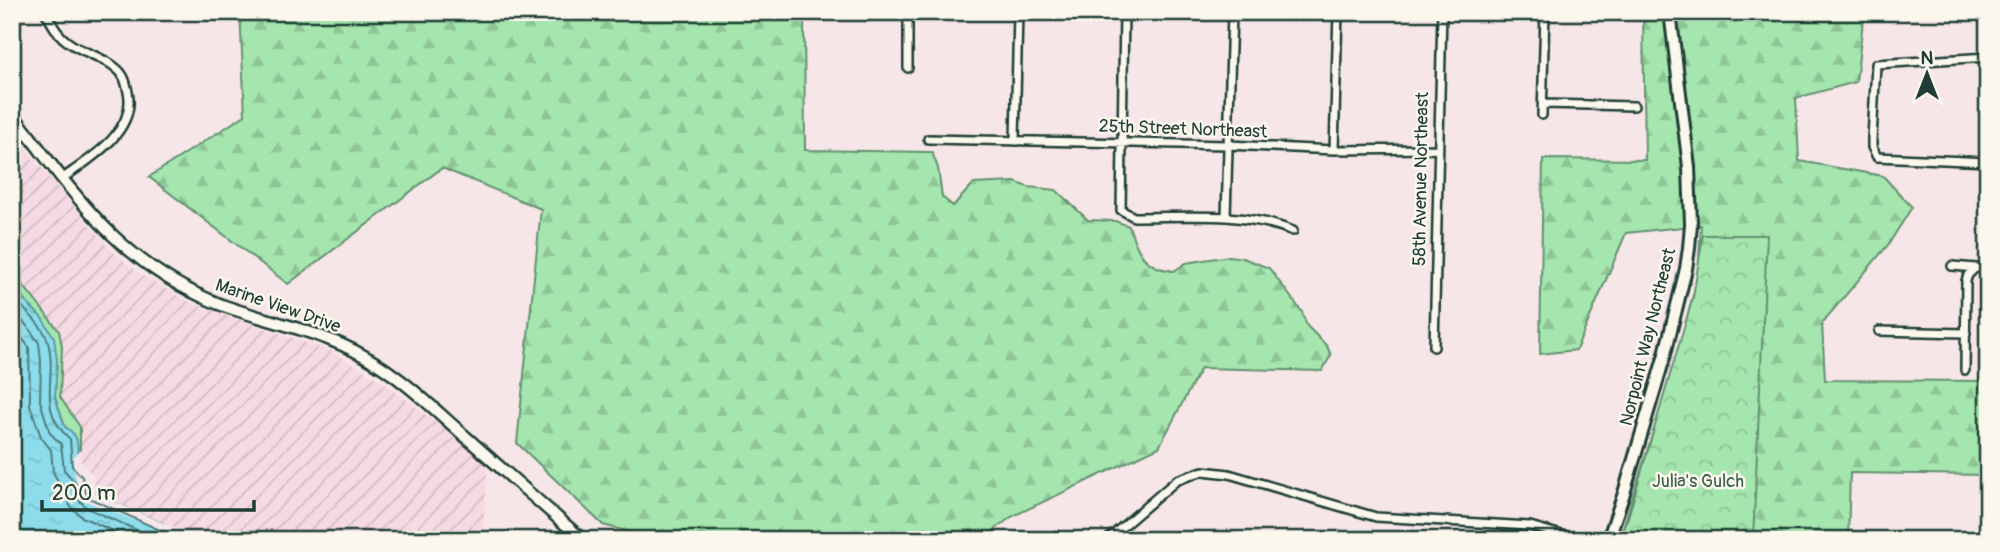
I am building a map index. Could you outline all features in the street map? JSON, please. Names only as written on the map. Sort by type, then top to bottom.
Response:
[{"type":"main road","name":"Norpoint Way Northeast","points":[[1608,540],[1664,358],[1689,247],[1689,167],[1670,12]]},
{"type":"main road","name":"Marine View Drive","points":[[12,113],[102,227],[126,250],[185,289],[329,339],[383,368],[418,394],[583,540]]},
{"type":"street","points":[[45,12],[66,41],[117,69],[126,82],[130,98],[124,122],[115,135],[96,155],[63,178]]},
{"type":"street","points":[[908,12],[908,68]]},
{"type":"street","points":[[1015,141],[1018,12]]},
{"type":"street","points":[[1124,12],[1121,210],[1134,217],[1226,217],[1278,225],[1293,231]]},
{"type":"street","points":[[1226,217],[1232,12]]},
{"type":"street","points":[[1334,150],[1338,12]]},
{"type":"street","name":"58th Avenue Northeast","points":[[1433,347],[1442,12]]},
{"type":"street","points":[[1542,115],[1545,12]]},
{"type":"street","points":[[1988,57],[1876,64],[1871,147],[1877,157],[1988,162]]},
{"type":"street","points":[[1543,104],[1634,106]]},
{"type":"street","name":"25th Street Northeast","points":[[928,139],[1228,145],[1334,150],[1437,149]]},
{"type":"street","points":[[1952,266],[1988,268]]},
{"type":"street","points":[[1965,370],[1966,281],[1975,269]]},
{"type":"street","points":[[1879,331],[1966,333]]},
{"type":"street","points":[[1107,540],[1177,480],[1203,471],[1229,474],[1376,517],[1530,526],[1579,540]]},
{"type":"shaded area","points":[[12,133],[110,249],[141,275],[191,303],[333,352],[386,384],[488,463],[482,540],[201,540],[93,494],[93,485],[12,455],[12,449],[58,466],[60,462],[80,468],[82,463],[80,427],[60,397],[62,346],[59,331],[12,271]]},
{"type":"green space","points":[[240,12],[804,12],[805,150],[932,152],[938,168],[942,197],[953,206],[973,184],[1015,182],[1028,187],[1056,190],[1088,220],[1115,221],[1129,226],[1144,258],[1164,269],[1174,271],[1186,263],[1229,256],[1243,258],[1269,268],[1302,312],[1307,326],[1327,346],[1331,355],[1322,371],[1201,368],[1159,447],[1011,517],[982,540],[661,540],[603,525],[517,443],[541,209],[442,168],[288,284],[149,177],[245,115]]},
{"type":"green space","points":[[1643,12],[1864,12],[1856,82],[1796,98],[1799,161],[1883,176],[1912,207],[1888,245],[1822,323],[1825,380],[1988,381],[1988,475],[1850,473],[1848,540],[1619,540],[1676,360],[1698,276],[1701,225],[1626,233],[1576,350],[1540,354],[1543,159],[1645,160]]},
{"type":"green space","name":"Julia's Gulch","points":[[1703,235],[1767,235],[1753,540],[1618,540],[1628,517],[1693,297]]},
{"type":"green space","points":[[12,271],[59,331],[62,346],[60,397],[80,427],[78,451],[75,437],[65,427],[55,397],[57,360],[41,317],[25,301],[12,281]]},
{"type":"water","points":[[12,280],[54,337],[57,360],[55,397],[65,427],[77,440],[78,461],[93,493],[201,540],[12,540]]},
{"type":"pier","points":[[80,450],[80,461],[93,475],[95,493],[161,522],[202,536],[205,540],[185,540],[88,502],[80,491],[72,465],[73,458]]}]
